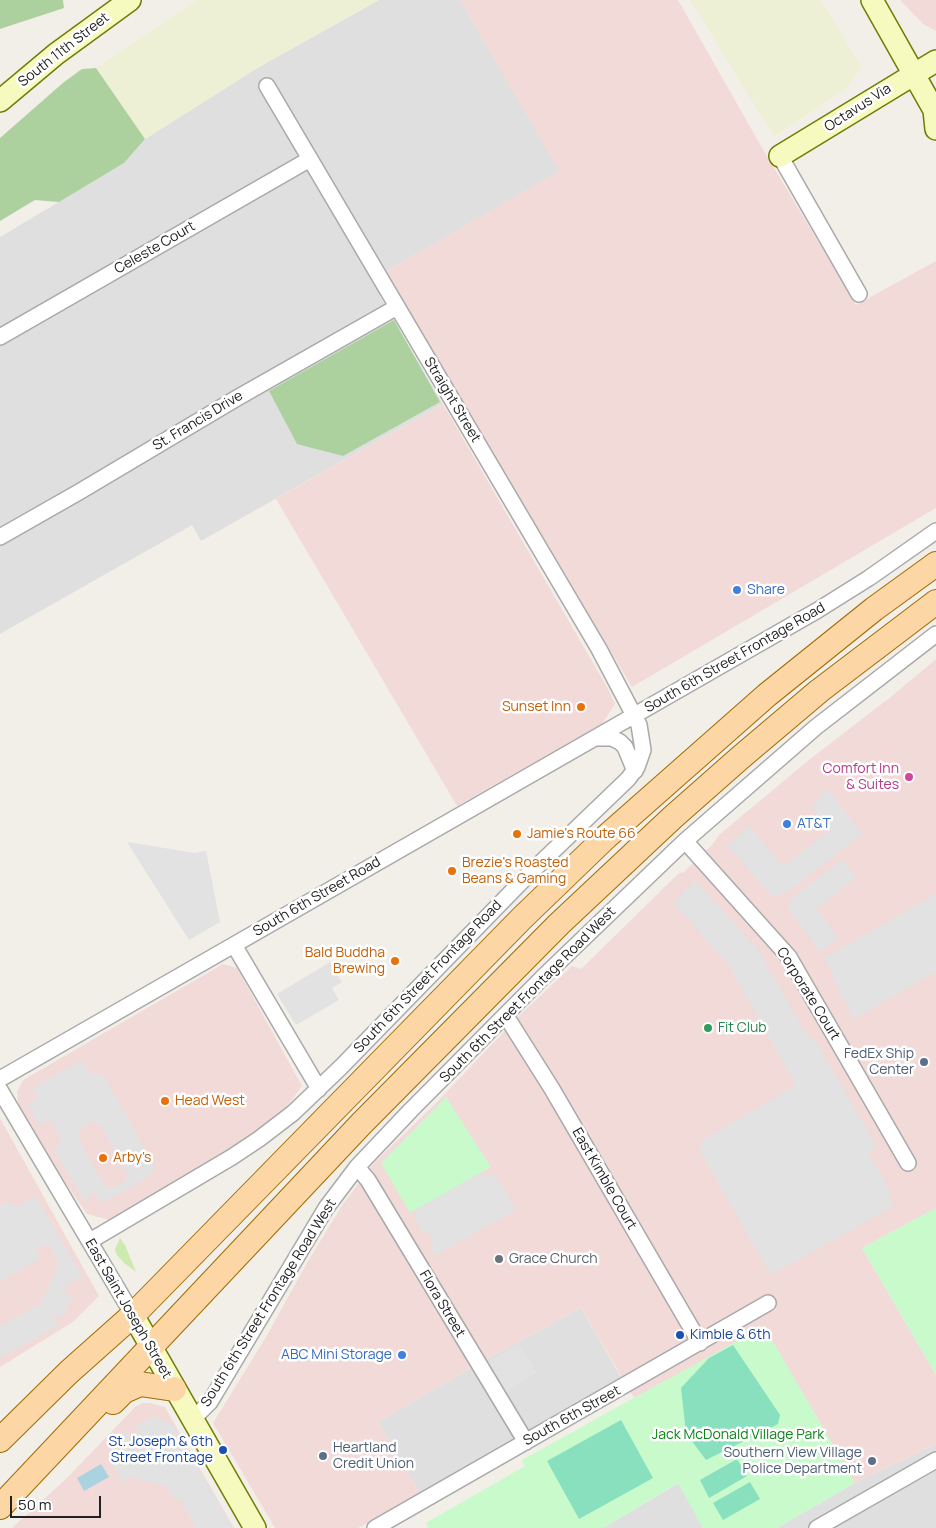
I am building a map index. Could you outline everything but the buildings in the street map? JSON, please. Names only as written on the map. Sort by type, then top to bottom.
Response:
[{"type":"main road","points":[[0,1440],[69,1372],[133,1315],[522,918],[606,837],[767,695],[874,609],[936,564]]},
{"type":"main road","points":[[827,685],[883,624],[936,586]]},
{"type":"main road","points":[[5,1502],[361,1124],[559,924],[673,817],[827,685],[936,602]]},
{"type":"main road","points":[[0,1424],[20,1404],[69,1372]]},
{"type":"main road","points":[[5,1502],[36,1484],[124,1391],[140,1384],[158,1385],[174,1389]]},
{"type":"street","name":"South 11th Street","points":[[0,101],[56,54],[130,0]]},
{"type":"street","points":[[872,0],[914,73],[935,117]]},
{"type":"street","name":"Octavus Via","points":[[780,156],[936,61]]},
{"type":"street","name":"Straight Street","points":[[267,86],[599,649],[635,716]]},
{"type":"street","points":[[780,156],[859,294]]},
{"type":"street","name":"Celeste Court","points":[[0,337],[310,159]]},
{"type":"street","name":"St. Francis Drive","points":[[0,537],[397,307]]},
{"type":"street","name":"South 6th Street Frontage Road","points":[[90,1241],[259,1139],[280,1124],[318,1089],[522,881],[628,779],[640,761],[643,741],[635,716],[818,610],[869,578],[936,531]]},
{"type":"street","name":"South 6th Street Frontage Road West","points":[[192,1420],[210,1402],[326,1208],[357,1167],[410,1110],[542,978],[685,841],[816,727],[936,634]]},
{"type":"street","name":"South 6th Street Road","points":[[0,1079],[635,716]]},
{"type":"street","points":[[597,738],[612,738],[620,742],[625,747],[634,771]]},
{"type":"street","name":"Corporate Court","points":[[685,841],[789,957],[908,1163]]},
{"type":"street","points":[[234,945],[318,1089]]},
{"type":"street","name":"East Kimble Court","points":[[506,1016],[552,1088],[700,1343]]},
{"type":"street","name":"East Saint Joseph Street","points":[[0,1090],[90,1241],[255,1528]]},
{"type":"street","name":"Flora Street","points":[[357,1167],[368,1180],[526,1442]]},
{"type":"street","name":"South 6th Street","points":[[375,1528],[768,1303]]},
{"type":"street","points":[[817,1528],[936,1460]]},
{"type":"shaded area","points":[[379,0],[460,0],[560,171],[385,272],[380,297],[443,404],[201,541],[192,525],[0,634],[0,237],[124,163],[145,139],[259,67]]},
{"type":"shaded area","points":[[460,0],[678,0],[761,146],[856,305],[936,261],[936,508],[632,687],[385,272],[559,171]]},
{"type":"shaded area","points":[[900,0],[936,0],[936,31],[923,24]]},
{"type":"shaded area","points":[[443,404],[607,687],[615,704],[602,724],[457,806],[276,499]]},
{"type":"shaded area","points":[[936,659],[936,1208],[862,1248],[936,1375],[936,1444],[855,1483],[764,1327],[634,1398],[581,1308],[483,1361],[378,1422],[421,1495],[358,1528],[275,1528],[213,1423],[266,1337],[307,1263],[343,1204],[374,1163],[436,1103],[520,1015],[572,966],[581,969],[679,873],[684,872],[712,845],[719,835],[810,759],[892,696]]},
{"type":"shaded area","points":[[827,789],[863,834],[789,891],[773,897],[728,846],[749,826],[783,866],[829,831],[811,807]]},
{"type":"shaded area","points":[[127,842],[195,853],[206,851],[220,922],[189,940]]},
{"type":"shaded area","points":[[843,859],[856,877],[817,909],[839,938],[820,952],[789,910],[790,899]]},
{"type":"shaded area","points":[[695,880],[758,950],[803,1029],[817,1044],[877,1147],[868,1153],[892,1194],[888,1196],[894,1206],[771,1275],[699,1150],[703,1140],[796,1085],[727,963],[673,903]]},
{"type":"shaded area","points":[[936,894],[936,972],[854,1019],[824,958]]},
{"type":"shaded area","points":[[330,962],[342,982],[332,988],[339,1000],[296,1025],[277,994]]},
{"type":"shaded area","points":[[223,964],[237,968],[302,1086],[283,1112],[245,1141],[110,1220],[87,1214],[47,1156],[18,1104],[17,1092],[23,1080]]},
{"type":"shaded area","points":[[81,1060],[89,1072],[104,1076],[155,1167],[151,1175],[106,1202],[101,1202],[94,1194],[91,1194],[86,1203],[55,1152],[61,1138],[50,1120],[40,1126],[27,1104],[37,1098],[33,1088]],"holes":[[[90,1122],[101,1126],[127,1173],[125,1181],[114,1188],[108,1188],[104,1184],[85,1152],[79,1135],[79,1130]]]},
{"type":"shaded area","points":[[0,1118],[99,1296],[73,1322],[0,1367]]},
{"type":"shaded area","points":[[480,1173],[488,1177],[495,1174],[516,1210],[435,1256],[431,1248],[431,1235],[420,1230],[416,1221],[416,1210]]},
{"type":"shaded area","points":[[36,1196],[82,1276],[68,1284],[65,1289],[65,1294],[73,1296],[63,1317],[54,1315],[52,1317],[59,1325],[0,1358],[0,1326],[40,1304],[58,1268],[58,1260],[49,1246],[45,1245],[35,1250],[41,1258],[0,1282],[0,1205],[8,1201],[13,1206],[18,1206]]},
{"type":"shaded area","points":[[581,1308],[623,1381],[421,1495],[378,1422],[483,1361]]},
{"type":"shaded area","points":[[519,1344],[537,1373],[503,1393],[486,1363]]},
{"type":"shaded area","points":[[143,1403],[165,1407],[234,1528],[12,1528],[66,1479],[136,1406]]},
{"type":"shaded area","points":[[153,1416],[173,1424],[179,1435],[175,1437],[178,1441],[182,1439],[233,1528],[196,1528],[180,1499],[174,1499],[166,1486],[131,1477],[122,1482],[107,1455],[115,1450],[110,1441],[127,1431],[130,1435],[138,1431],[136,1426]]},
{"type":"shaded area","points":[[936,1444],[936,1528],[777,1528],[855,1483]]},
{"type":"shaded area","points":[[679,1483],[703,1528],[603,1528]]},
{"type":"green space","points":[[0,0],[63,0],[64,8],[0,29]]},
{"type":"green space","points":[[196,0],[379,0],[259,67],[145,139],[96,68]]},
{"type":"green space","points":[[690,0],[821,0],[862,67],[847,88],[774,137]]},
{"type":"green space","points":[[96,68],[145,139],[124,163],[59,202],[35,200],[0,221],[0,138],[64,82],[82,69]]},
{"type":"green space","points":[[394,320],[440,402],[343,456],[297,444],[269,391]]},
{"type":"green space","points":[[446,1097],[491,1167],[410,1213],[381,1163]]},
{"type":"green space","points":[[936,1208],[936,1375],[862,1248]]},
{"type":"green space","points":[[120,1238],[125,1245],[136,1272],[116,1254],[115,1249]]},
{"type":"green space","name":"Jack McDonald Village Park","points":[[764,1326],[855,1483],[777,1528],[703,1528],[678,1483],[603,1528],[428,1528],[426,1523],[525,1466],[522,1460]]},
{"type":"green space","points":[[733,1345],[780,1415],[778,1424],[706,1460],[686,1433],[681,1388],[709,1358]]},
{"type":"green space","points":[[621,1420],[653,1478],[579,1519],[547,1461]]},
{"type":"green space","points":[[737,1459],[747,1476],[709,1498],[700,1480]]},
{"type":"green space","points":[[750,1482],[760,1499],[723,1520],[713,1503]]},
{"type":"water","points":[[101,1464],[109,1477],[84,1491],[77,1478]]},
{"type":"place","name":"Share","points":[[737,590]]},
{"type":"place","name":"Sunset Inn","points":[[581,707]]},
{"type":"place","name":"Comfort Inn & Suites","points":[[909,777]]},
{"type":"place","name":"AT&T","points":[[787,824]]},
{"type":"place","name":"Jamie's Route 66","points":[[517,834]]},
{"type":"place","name":"Brezie's Roasted Beans & Gaming","points":[[452,871]]},
{"type":"place","name":"Bald Buddha Brewing","points":[[395,961]]},
{"type":"place","name":"Fit Club","points":[[708,1028]]},
{"type":"place","name":"FedEx Ship Center","points":[[924,1062]]},
{"type":"place","name":"Head West","points":[[165,1101]]},
{"type":"place","name":"Arby's","points":[[103,1158]]},
{"type":"place","name":"Grace Church","points":[[499,1259]]},
{"type":"place","name":"Kimble & 6th","points":[[680,1335]]},
{"type":"place","name":"ABC Mini Storage","points":[[402,1355]]},
{"type":"place","name":"St. Joseph & 6th Street Frontage","points":[[223,1450]]},
{"type":"place","name":"Heartland Credit Union","points":[[323,1456]]},
{"type":"place","name":"Southern View Village Police Department","points":[[872,1461]]}]
